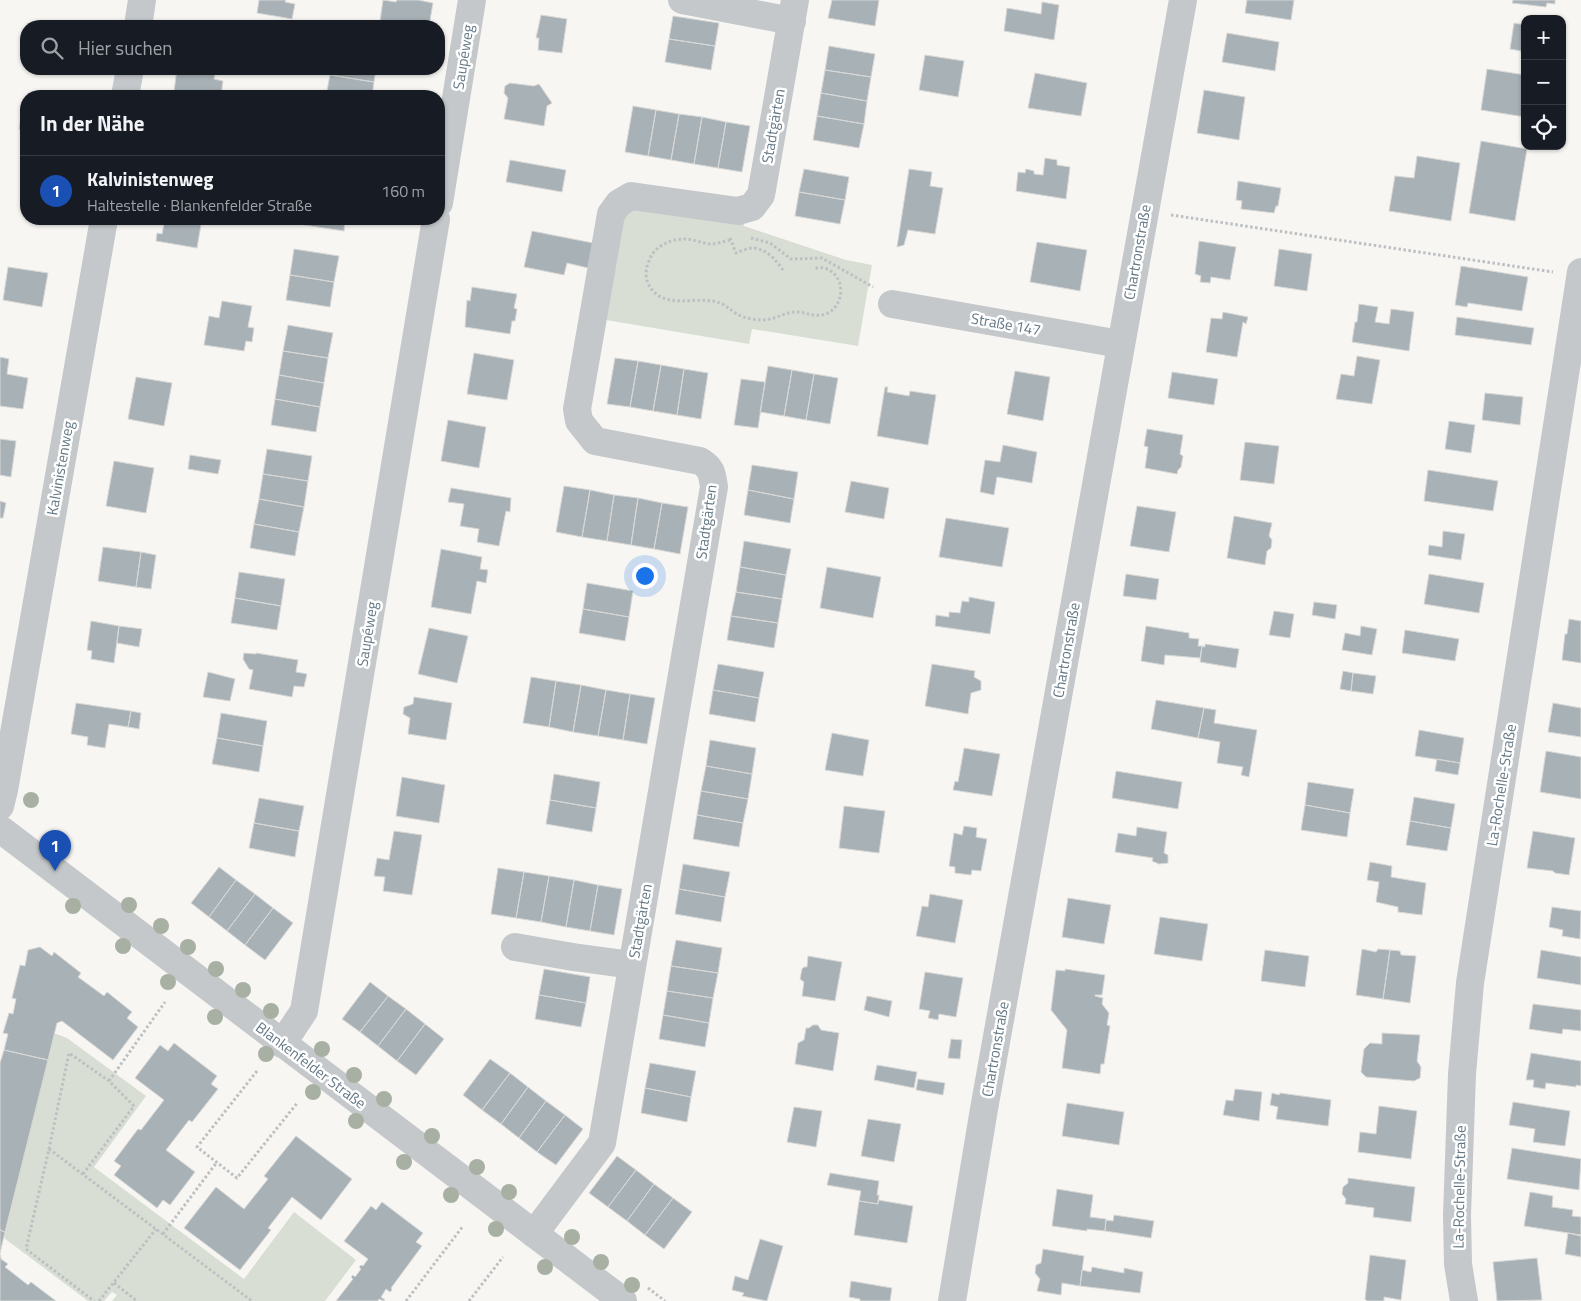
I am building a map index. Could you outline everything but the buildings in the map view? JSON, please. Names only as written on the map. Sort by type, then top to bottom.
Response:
[{"type":"street","points":[[139,20],[142,0]]},
{"type":"street","name":"Saupéweg","points":[[445,165],[472,0]]},
{"type":"street","points":[[682,0],[794,11]]},
{"type":"street","name":"Chartronstraße","points":[[952,1301],[984,1109],[1182,0]]},
{"type":"street","name":"Stadtgärten","points":[[534,1234],[602,1143],[714,487],[713,476],[708,466],[700,461],[595,441],[579,421],[577,409],[612,214],[619,202],[631,196],[738,211],[752,207],[761,195],[794,11]]},
{"type":"street","points":[[127,90],[129,75]]},
{"type":"street","name":"Kalvinistenweg","points":[[0,806],[103,225]]},
{"type":"street","name":"Saupéweg","points":[[282,1044],[304,1011],[435,225]]},
{"type":"street","name":"La-Rochelle-Straße","points":[[1464,1301],[1458,1264],[1457,1215],[1462,1074],[1470,983],[1581,272]]},
{"type":"street","name":"Straße 147","points":[[892,304],[1120,344]]},
{"type":"street","name":"Blankenfelder Straße","points":[[0,829],[623,1301]]},
{"type":"street","points":[[515,947],[573,957],[632,964]]},
{"type":"path","points":[[1145,211],[1580,276]]},
{"type":"path","points":[[730,234],[735,234]]},
{"type":"path","points":[[748,237],[770,243],[791,259],[822,258],[870,284],[892,304]]},
{"type":"path","points":[[783,270],[775,259],[766,252],[752,248],[736,253],[730,240],[712,244],[686,239],[667,242],[658,248],[650,256],[646,267],[646,277],[649,286],[655,294],[664,300],[716,302],[725,305],[738,314],[763,320],[795,312],[813,316],[826,314],[834,308],[840,299],[842,288],[838,278],[826,268],[815,268]]},
{"type":"path","points":[[109,1081],[165,1002]]},
{"type":"path","points":[[83,1174],[134,1106],[109,1081],[69,1052],[26,1249],[94,1301]]},
{"type":"path","points":[[257,1071],[197,1147],[237,1178],[298,1102]]},
{"type":"path","points":[[49,1149],[252,1301]]},
{"type":"path","points":[[163,1234],[217,1162]]},
{"type":"path","points":[[406,1301],[463,1226]]},
{"type":"path","points":[[99,1301],[156,1229]]},
{"type":"path","points":[[469,1301],[503,1257]]},
{"type":"path","points":[[114,1283],[137,1301]]},
{"type":"shaded area","points":[[636,206],[745,217],[744,226],[846,260],[872,265],[858,346],[752,329],[749,344],[606,320],[622,218]]},
{"type":"shaded area","points":[[54,1033],[67,1038],[146,1096],[94,1167],[244,1279],[294,1212],[356,1260],[325,1301],[112,1301],[117,1295],[112,1292],[104,1301],[88,1301],[4,1238]]},
{"type":"place","name":"Kalvinistenweg","points":[[55,871]]}]
